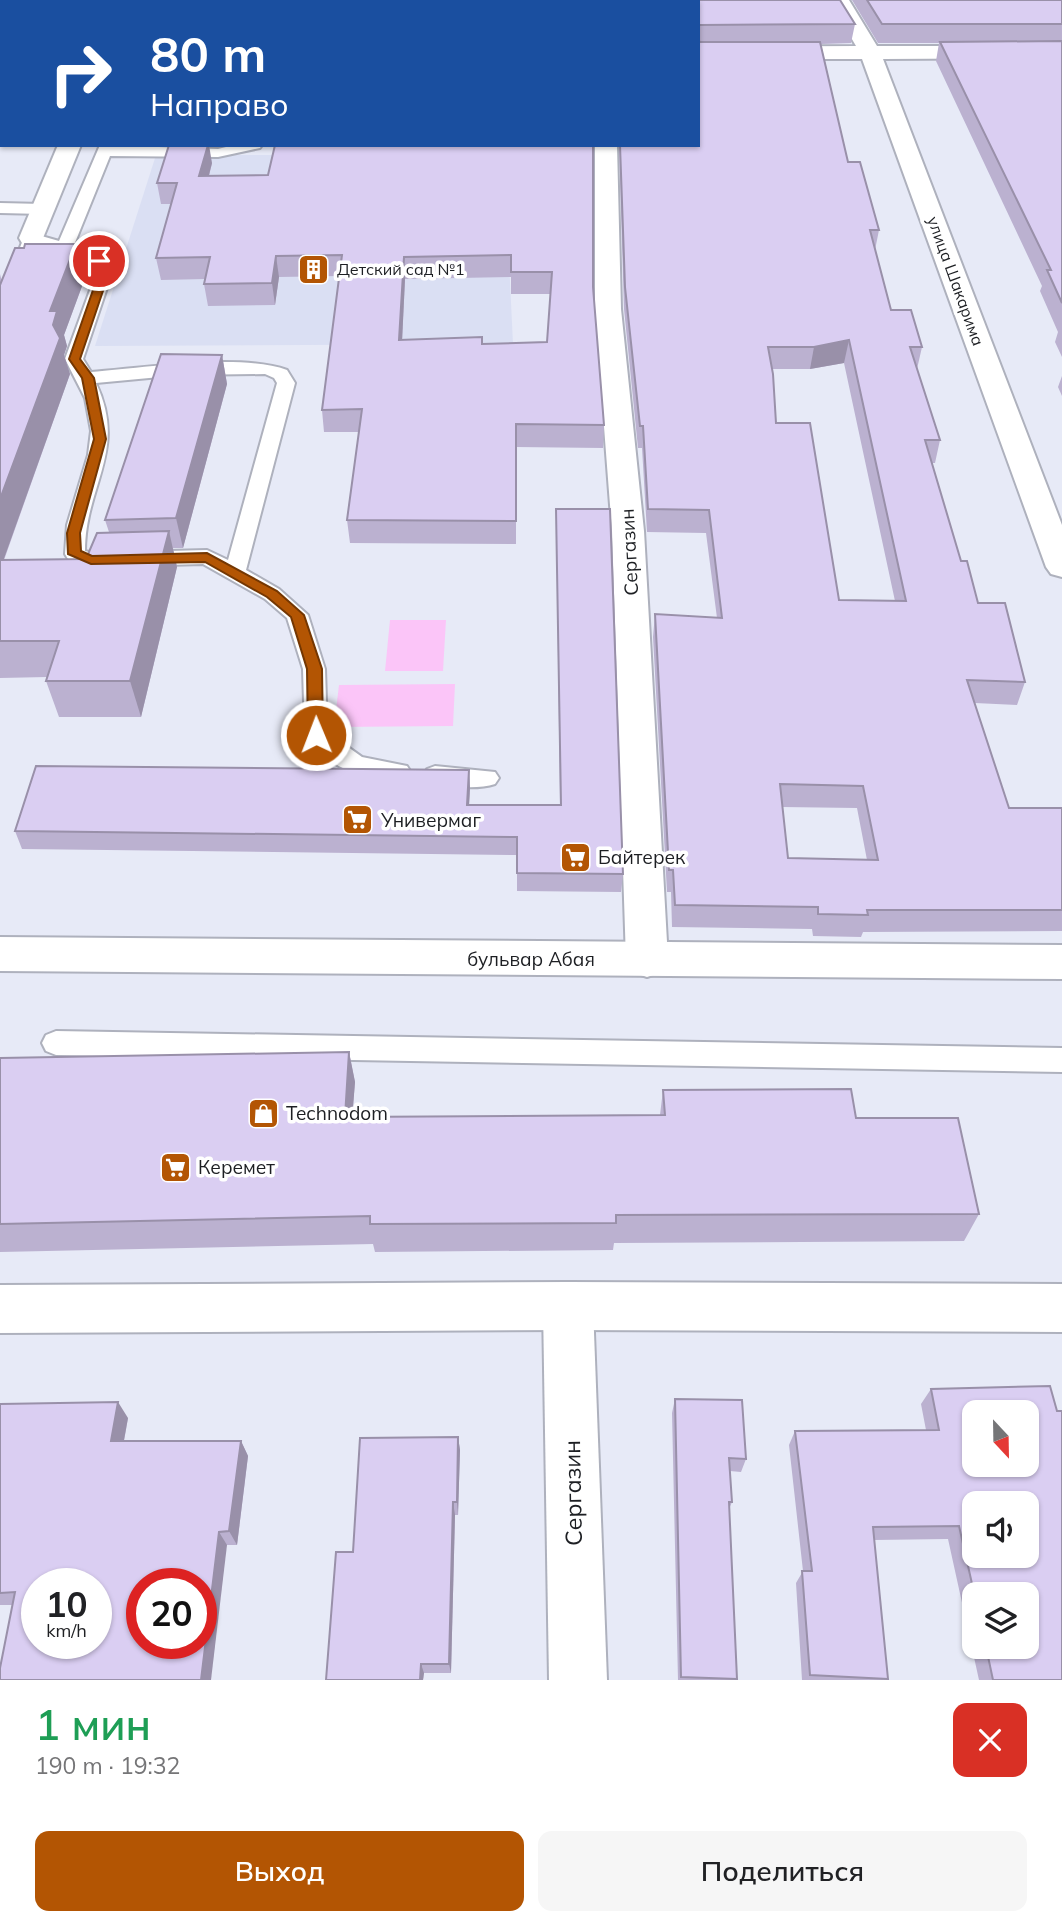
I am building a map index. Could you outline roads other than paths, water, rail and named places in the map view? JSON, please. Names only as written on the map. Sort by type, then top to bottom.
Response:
[{"type":"street","name":"улица Шакарима","points":[[839,0],[870,52],[1062,567]]},
{"type":"street","points":[[700,53],[1062,51]]},
{"type":"street","points":[[30,238],[69,147]]},
{"type":"street","name":"Сергазин","points":[[606,147],[608,309],[628,531],[647,960]]},
{"type":"street","name":"бульвар Абая","points":[[0,954],[1062,962]]},
{"type":"street","points":[[0,1309],[568,1306],[1062,1308]]},
{"type":"street","name":"Сергазин","points":[[568,1306],[578,1680]]},
{"type":"lane","points":[[65,247],[106,149],[218,152],[244,147]]},
{"type":"lane","points":[[0,208],[43,209]]},
{"type":"lane","points":[[0,319],[30,238],[91,256],[105,270],[74,359],[88,378],[100,439],[74,533],[75,554],[91,560],[207,558],[272,594],[297,615],[314,669],[316,735],[338,757],[367,769]]},
{"type":"lane","points":[[88,378],[181,370],[267,369],[281,374],[286,383],[235,573]]},
{"type":"lane","points":[[326,770],[367,769],[487,778]]},
{"type":"lane","points":[[57,1043],[1062,1060]]},
{"type":"place","name":"Детский сад №1","points":[[314,269]]},
{"type":"place","name":"Универмаг","points":[[358,820]]},
{"type":"place","name":"Байтерек","points":[[575,857]]},
{"type":"place","name":"Technodom","points":[[263,1113]]},
{"type":"place","name":"Керемет","points":[[175,1167]]}]
